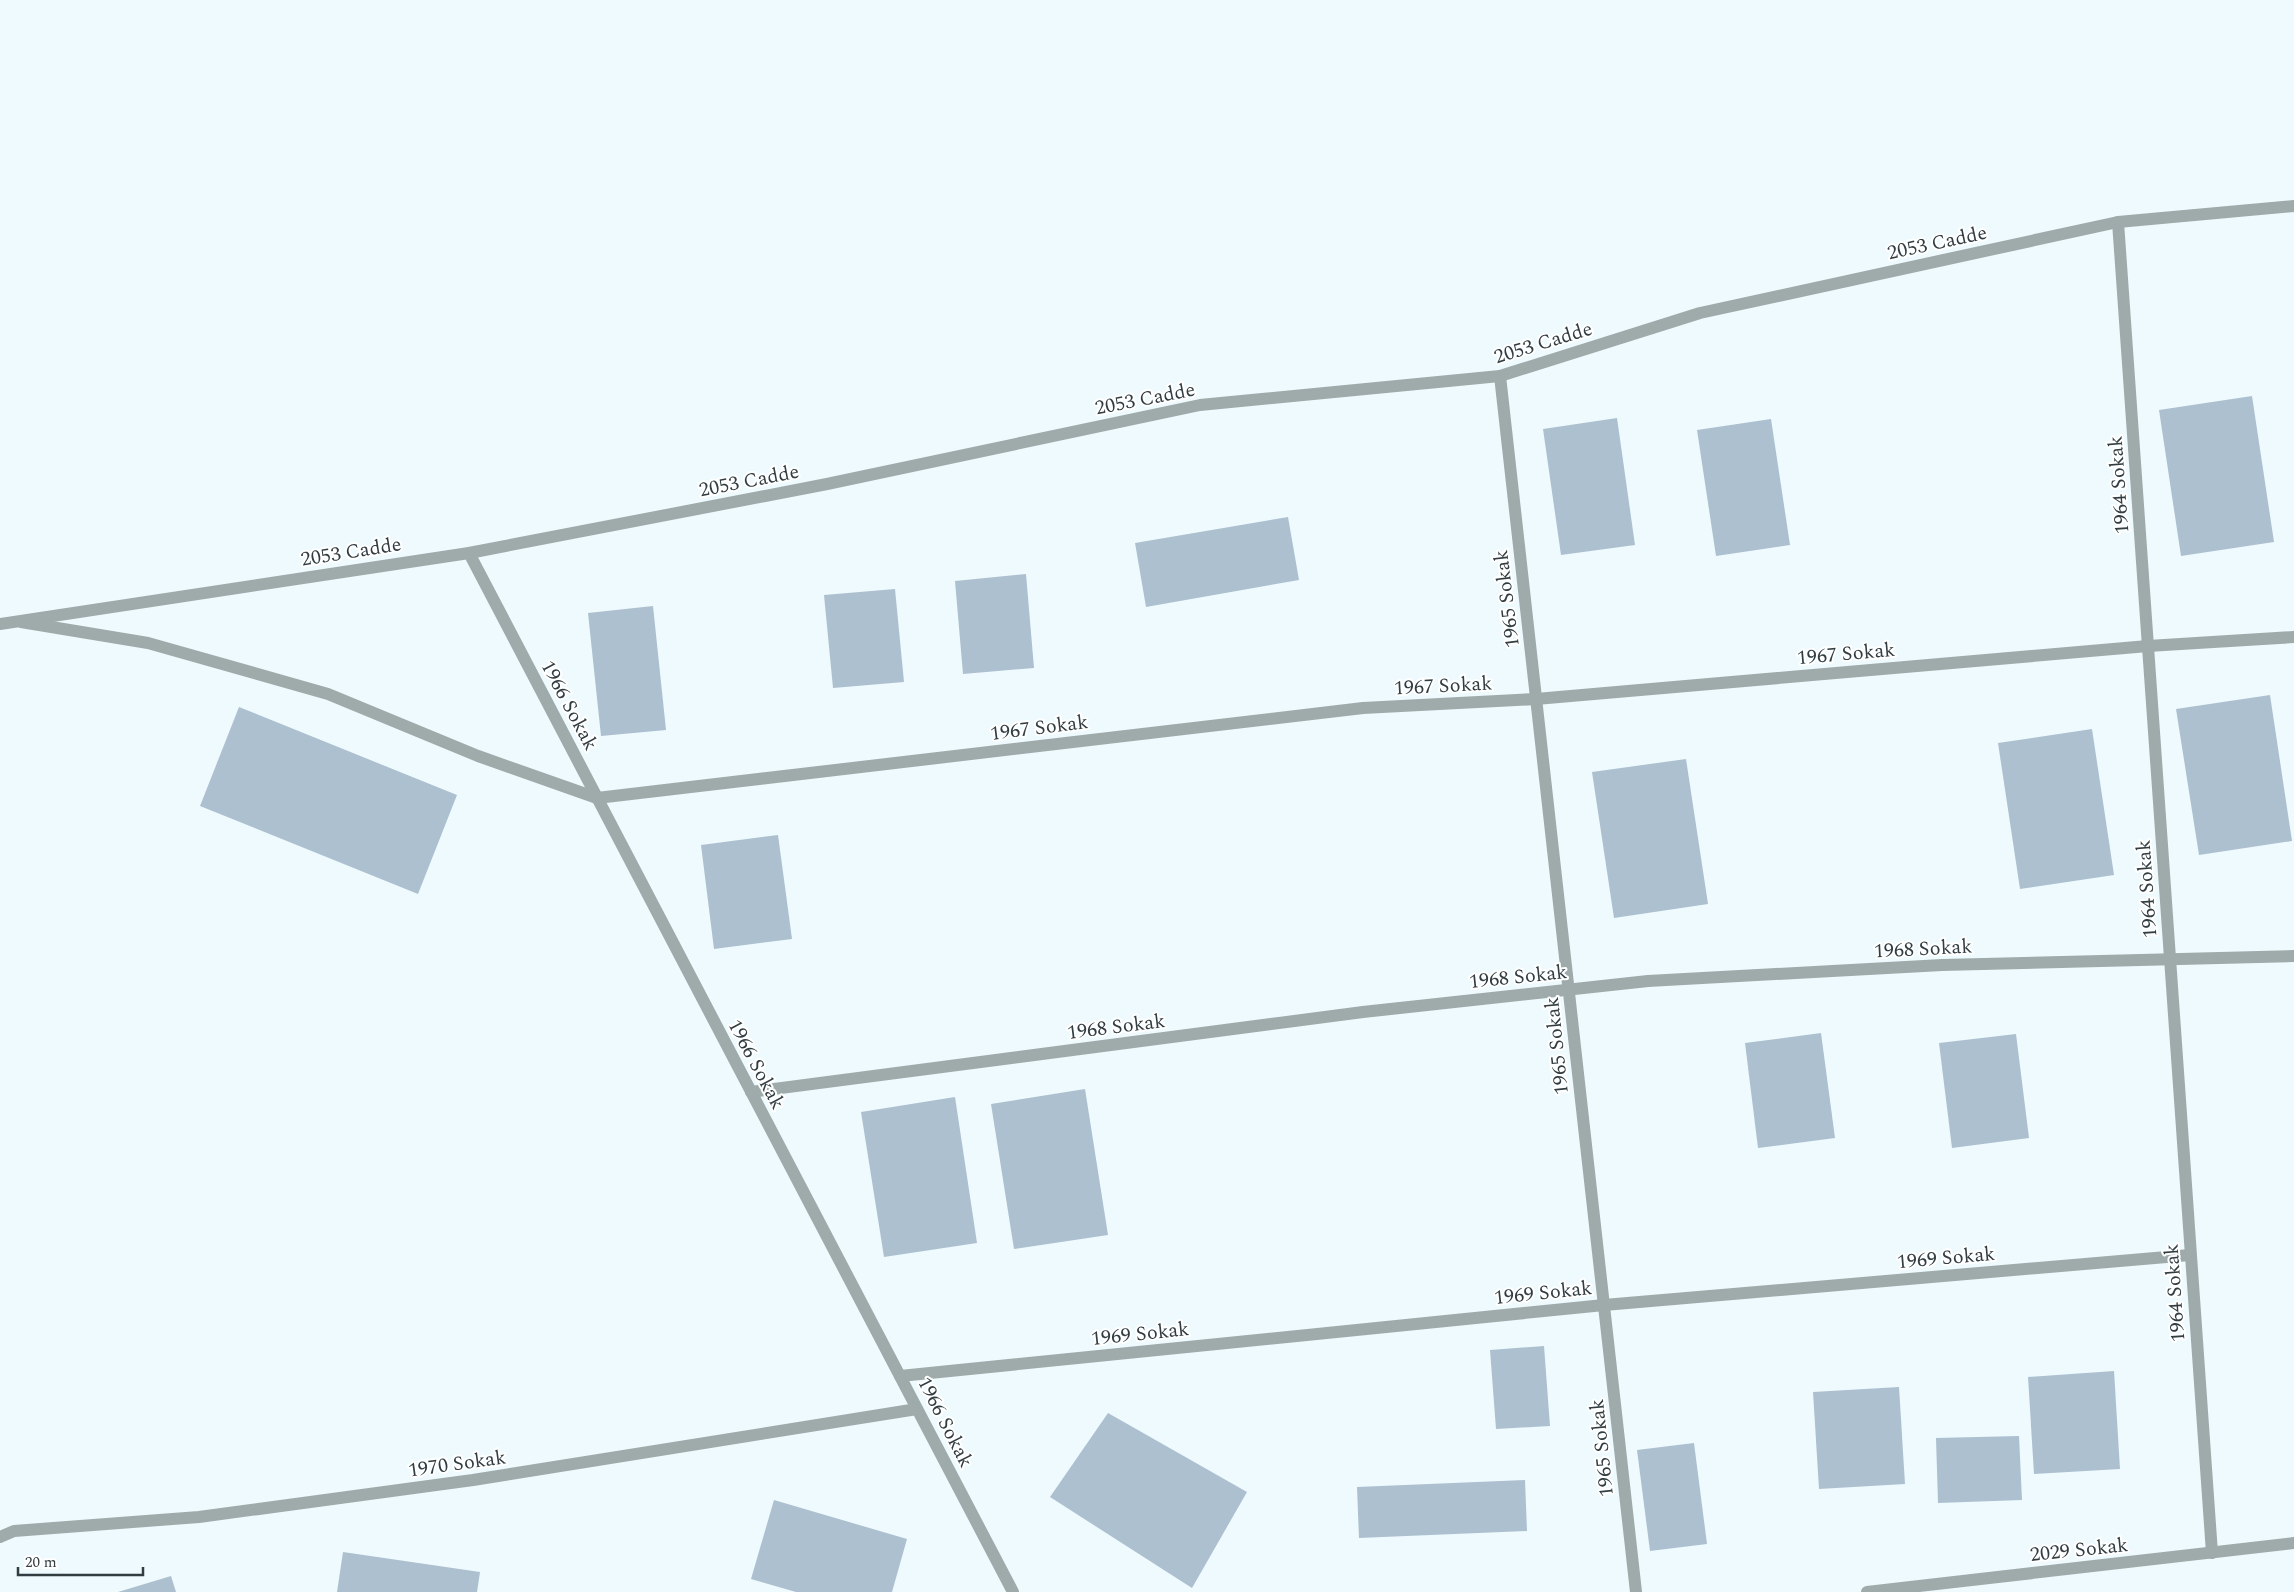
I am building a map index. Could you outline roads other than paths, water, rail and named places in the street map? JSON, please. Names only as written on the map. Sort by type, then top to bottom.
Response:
[{"type":"street","name":"2053 Cadde","points":[[0,624],[469,553],[826,484],[1200,405],[1500,376],[1700,313],[2118,222],[2294,206]]},
{"type":"street","name":"1964 Sokak","points":[[2118,222],[2212,1553]]},
{"type":"street","name":"1965 Sokak","points":[[1500,376],[1636,1592]]},
{"type":"street","name":"1966 Sokak","points":[[469,553],[1013,1592]]},
{"type":"street","points":[[14,621],[148,642],[328,694],[478,756],[597,798]]},
{"type":"street","name":"1967 Sokak","points":[[597,798],[1363,708],[1536,699],[2148,646],[2294,637]]},
{"type":"street","name":"1968 Sokak","points":[[751,1092],[1363,1012],[1648,981],[1942,965],[2294,956]]},
{"type":"street","name":"1969 Sokak","points":[[900,1376],[1604,1305],[2190,1255]]},
{"type":"street","name":"1970 Sokak","points":[[0,1537],[14,1531],[199,1517],[473,1480],[917,1409]]},
{"type":"street","name":"2029 Sokak","points":[[1868,1592],[2294,1543]]}]
